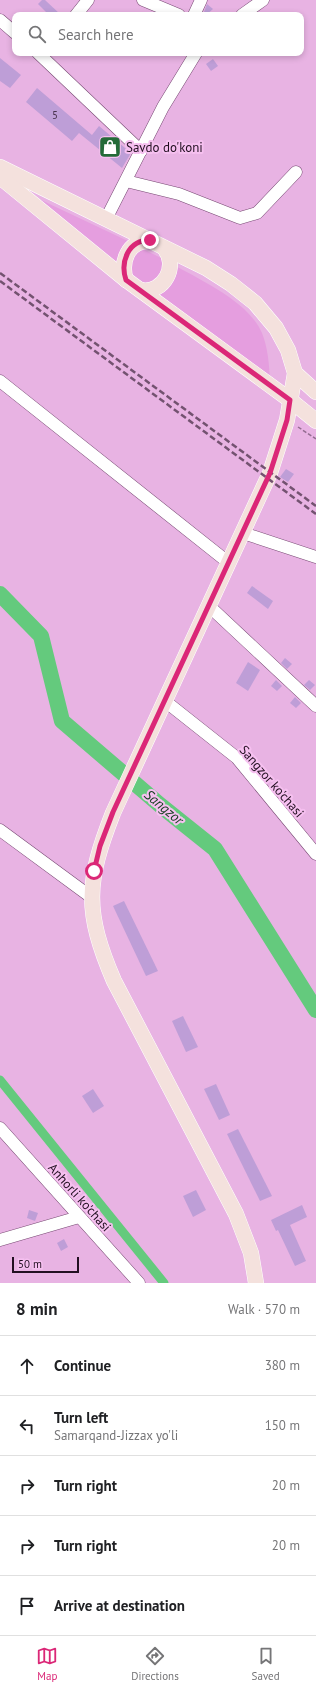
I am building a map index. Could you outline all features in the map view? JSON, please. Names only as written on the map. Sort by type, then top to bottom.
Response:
[{"type":"main road","points":[[0,168],[206,268],[231,284],[255,303],[266,315],[288,350],[295,373],[287,420],[270,473],[113,812],[100,846],[91,897],[98,940],[114,981],[236,1214],[251,1253],[256,1283]]},
{"type":"main road","points":[[0,177],[126,280],[290,400],[316,422]]},
{"type":"main road","points":[[126,280],[124,269],[126,257],[136,243],[150,240]]},
{"type":"main road","points":[[141,290],[154,290],[169,273],[171,259],[164,248]]},
{"type":"main road","points":[[295,373],[316,392]]},
{"type":"street","points":[[78,12],[88,0]]},
{"type":"street","points":[[143,0],[172,12]]},
{"type":"street","points":[[195,12],[201,0]]},
{"type":"street","points":[[246,12],[263,0]]},
{"type":"street","points":[[0,20],[12,30]]},
{"type":"street","points":[[44,56],[141,151]]},
{"type":"street","points":[[106,219],[163,108],[194,56]]},
{"type":"street","points":[[126,181],[179,194],[240,218],[257,213],[296,172]]},
{"type":"street","points":[[0,381],[229,564]]},
{"type":"street","points":[[243,533],[316,557]]},
{"type":"street","points":[[209,606],[316,706]]},
{"type":"street","name":"Sangzor ko'chasi","points":[[165,701],[237,758],[316,854]]},
{"type":"street","points":[[0,830],[91,897]]},
{"type":"street","name":"Anhorli ko'chasi","points":[[0,1128],[139,1283]]},
{"type":"street","points":[[0,1240],[79,1217]]},
{"type":"path","points":[[287,420],[316,439]]},
{"type":"shaded area","points":[[41,200],[130,242],[117,263],[39,202]]},
{"type":"shaded area","points":[[139,247],[165,260],[163,271],[149,287],[129,272],[129,263]]},
{"type":"shaded area","points":[[174,265],[224,293],[236,302],[256,322],[266,344],[270,379],[157,294]]},
{"type":"building","points":[[42,0],[45,0],[58,12],[46,12],[38,4]]},
{"type":"building","points":[[207,4],[213,9],[210,12],[204,12]]},
{"type":"building","points":[[0,58],[21,75],[10,88],[0,81]]},
{"type":"building","points":[[213,59],[218,66],[211,71],[206,64]]},
{"type":"building","points":[[37,88],[92,135],[99,126],[131,153],[122,168],[79,133],[72,141],[26,102]]},
{"type":"building","points":[[286,469],[294,474],[288,482],[280,477]]},
{"type":"building","points":[[252,586],[273,601],[268,609],[247,593]]},
{"type":"building","points":[[285,658],[292,664],[287,669],[281,663]]},
{"type":"building","points":[[248,662],[260,670],[248,691],[236,683]]},
{"type":"building","points":[[276,680],[282,686],[277,691],[271,686]]},
{"type":"building","points":[[309,680],[315,685],[310,690],[304,685]]},
{"type":"building","points":[[295,697],[301,703],[296,708],[290,703]]},
{"type":"building","points":[[124,901],[158,971],[146,976],[113,906]]},
{"type":"building","points":[[183,1016],[198,1047],[186,1052],[172,1021]]},
{"type":"building","points":[[216,1084],[230,1115],[219,1120],[204,1089]]},
{"type":"building","points":[[93,1089],[104,1106],[93,1113],[82,1096]]},
{"type":"building","points":[[238,1129],[272,1196],[260,1201],[227,1134]]},
{"type":"building","points":[[196,1190],[206,1210],[193,1217],[183,1196]]},
{"type":"building","points":[[302,1205],[307,1217],[290,1225],[306,1261],[295,1266],[278,1230],[276,1231],[271,1220]]},
{"type":"building","points":[[29,1210],[38,1213],[35,1221],[27,1218]]},
{"type":"building","points":[[64,1239],[68,1247],[61,1251],[57,1243]]},
{"type":"waterway","name":"Sangzor","points":[[0,594],[41,636],[62,721],[160,805],[215,849],[316,1010]]},
{"type":"waterway","points":[[0,1080],[164,1283]]},
{"type":"railway","points":[[0,273],[316,506]]},
{"type":"railway","points":[[0,281],[316,514]]},
{"type":"place","name":"Savdo do'koni","points":[[110,147]]},
{"type":"route","points":[[94,871],[100,846],[113,812],[270,473],[287,420],[290,400],[126,280],[124,274],[124,262],[126,257],[136,243],[144,240],[150,240]]}]
